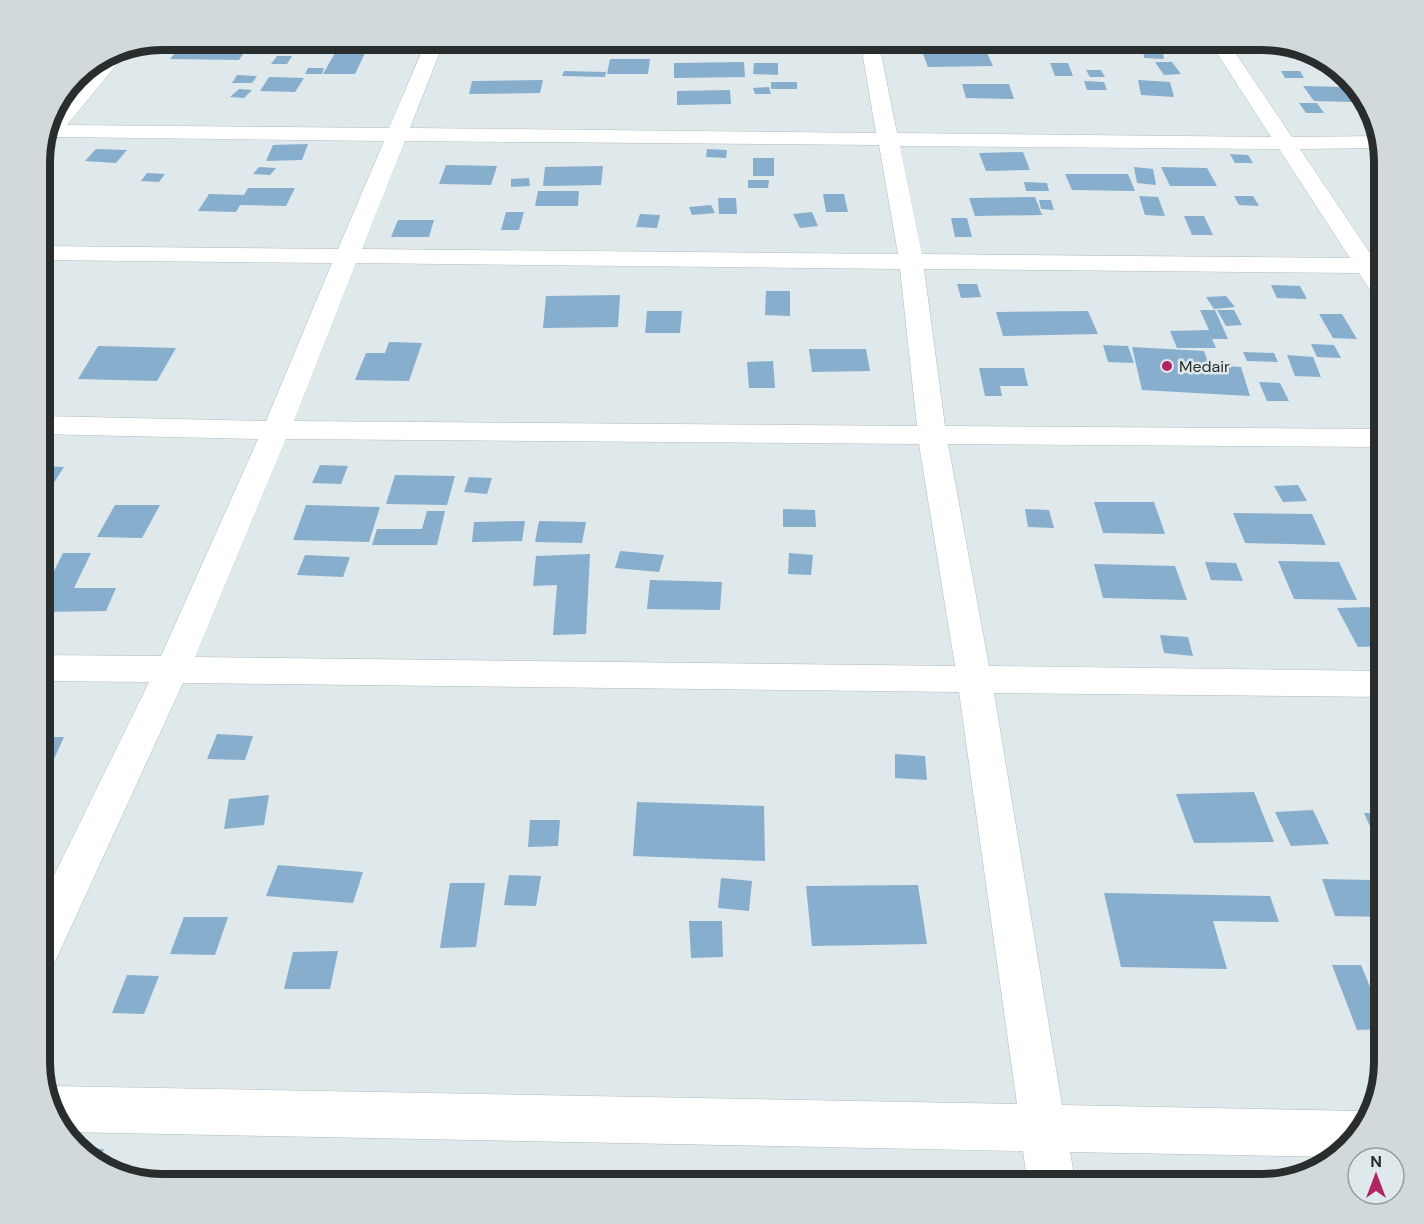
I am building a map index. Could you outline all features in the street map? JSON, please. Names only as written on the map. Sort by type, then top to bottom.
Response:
[{"type":"street","points":[[50,927],[172,669],[276,430],[431,50]]},
{"type":"street","points":[[870,50],[911,261],[932,435],[974,679],[1050,1174]]},
{"type":"street","points":[[1224,50],[1285,143],[1374,263]]},
{"type":"street","points":[[57,123],[105,65]]},
{"type":"street","points":[[53,134],[397,134],[1372,142]]},
{"type":"street","points":[[50,253],[1374,266]]},
{"type":"street","points":[[50,425],[276,430],[1374,438]]},
{"type":"street","points":[[50,668],[1374,684]]},
{"type":"street","points":[[60,1109],[1349,1134]]},
{"type":"building","points":[[178,50],[246,50],[239,60],[170,59]]},
{"type":"building","points":[[750,50],[779,50],[779,54],[750,54]]},
{"type":"building","points":[[822,50],[847,50],[847,54],[822,53]]},
{"type":"building","points":[[1143,50],[1162,50],[1164,59],[1144,58]]},
{"type":"building","points":[[335,53],[365,53],[355,74],[323,74]]},
{"type":"building","points":[[987,53],[993,66],[928,67],[923,54]]},
{"type":"building","points":[[277,56],[292,56],[287,64],[271,64]]},
{"type":"building","points":[[610,59],[650,59],[648,74],[607,74]]},
{"type":"building","points":[[744,62],[745,77],[674,78],[674,63]]},
{"type":"building","points":[[1155,62],[1172,62],[1181,74],[1164,75]]},
{"type":"building","points":[[754,63],[778,63],[778,75],[753,74]]},
{"type":"building","points":[[1050,63],[1068,63],[1073,76],[1055,76]]},
{"type":"building","points":[[308,68],[324,68],[322,74],[305,74]]},
{"type":"building","points":[[1086,70],[1101,70],[1105,77],[1090,77]]},
{"type":"building","points":[[564,71],[606,72],[605,77],[562,76]]},
{"type":"building","points":[[1281,71],[1300,71],[1304,78],[1285,78]]},
{"type":"building","points":[[237,75],[257,76],[252,83],[232,83]]},
{"type":"building","points":[[269,77],[304,78],[295,92],[260,91]]},
{"type":"building","points":[[543,80],[540,93],[469,94],[472,81]]},
{"type":"building","points":[[1138,80],[1170,82],[1174,97],[1141,95]]},
{"type":"building","points":[[1084,81],[1104,82],[1107,90],[1087,90]]},
{"type":"building","points":[[771,82],[797,82],[797,89],[771,89]]},
{"type":"building","points":[[962,84],[1009,84],[1014,99],[966,98]]},
{"type":"building","points":[[1303,86],[1342,87],[1353,102],[1314,101]]},
{"type":"building","points":[[769,87],[771,94],[755,94],[753,88]]},
{"type":"building","points":[[239,89],[252,90],[244,98],[230,97]]},
{"type":"building","points":[[730,90],[731,104],[677,105],[677,91]]},
{"type":"building","points":[[1299,103],[1317,103],[1324,113],[1306,113]]},
{"type":"building","points":[[308,144],[302,160],[266,161],[273,145]]},
{"type":"building","points":[[96,149],[127,150],[116,163],[85,161]]},
{"type":"building","points":[[707,149],[727,150],[726,158],[706,157]]},
{"type":"building","points":[[1023,152],[1030,170],[986,171],[979,153]]},
{"type":"building","points":[[1230,154],[1248,155],[1253,163],[1235,163]]},
{"type":"building","points":[[753,158],[774,158],[774,176],[753,176]]},
{"type":"building","points":[[446,165],[497,166],[491,185],[439,184]]},
{"type":"building","points":[[603,166],[601,185],[543,186],[545,167]]},
{"type":"building","points":[[259,167],[276,168],[270,175],[253,174]]},
{"type":"building","points":[[1134,167],[1153,169],[1156,185],[1137,183]]},
{"type":"building","points":[[1161,167],[1207,168],[1217,186],[1170,186]]},
{"type":"building","points":[[147,173],[165,174],[159,182],[141,181]]},
{"type":"building","points":[[1065,174],[1128,174],[1135,191],[1072,190]]},
{"type":"building","points":[[529,178],[530,186],[511,187],[511,179]]},
{"type":"building","points":[[748,180],[769,180],[768,188],[748,188]]},
{"type":"building","points":[[1024,182],[1047,183],[1049,191],[1026,191]]},
{"type":"building","points":[[248,188],[295,188],[286,206],[240,205],[236,212],[198,211],[209,194],[244,195]]},
{"type":"building","points":[[538,191],[579,191],[578,206],[535,206]]},
{"type":"building","points":[[823,194],[844,194],[848,212],[826,212]]},
{"type":"building","points":[[1139,196],[1158,197],[1165,216],[1145,215]]},
{"type":"building","points":[[1234,196],[1253,196],[1259,206],[1239,205]]},
{"type":"building","points":[[1035,197],[1042,215],[975,216],[969,198]]},
{"type":"building","points":[[718,198],[736,198],[737,214],[719,214]]},
{"type":"building","points":[[1039,200],[1051,200],[1054,210],[1041,209]]},
{"type":"building","points":[[711,205],[715,213],[692,215],[689,207]]},
{"type":"building","points":[[506,212],[524,212],[519,230],[501,230]]},
{"type":"building","points":[[812,212],[818,226],[800,228],[793,214]]},
{"type":"building","points":[[640,214],[660,215],[657,228],[636,227]]},
{"type":"building","points":[[1184,216],[1204,216],[1213,235],[1192,235]]},
{"type":"building","points":[[951,218],[967,218],[972,237],[955,237]]},
{"type":"building","points":[[398,220],[434,220],[429,237],[391,237]]},
{"type":"building","points":[[957,284],[977,284],[981,297],[961,298]]},
{"type":"building","points":[[1271,285],[1300,286],[1307,299],[1277,298]]},
{"type":"building","points":[[766,291],[790,291],[790,316],[765,315]]},
{"type":"building","points":[[620,295],[618,327],[543,328],[546,296]]},
{"type":"building","points":[[1226,296],[1235,307],[1214,309],[1206,297]]},
{"type":"building","points":[[1200,310],[1215,310],[1228,339],[1212,339],[1216,348],[1177,348],[1170,331],[1209,330]]},
{"type":"building","points":[[1217,310],[1234,310],[1242,325],[1226,326]]},
{"type":"building","points":[[647,311],[682,311],[680,333],[645,333]]},
{"type":"building","points":[[1088,311],[1098,334],[1003,336],[996,312]]},
{"type":"building","points":[[1319,314],[1342,314],[1357,339],[1333,338]]},
{"type":"building","points":[[389,342],[422,343],[409,381],[355,380],[366,353],[385,353]]},
{"type":"building","points":[[1311,344],[1334,345],[1341,358],[1317,357]]},
{"type":"building","points":[[1103,345],[1128,346],[1134,363],[1108,362]]},
{"type":"building","points":[[98,346],[176,348],[157,381],[78,379]]},
{"type":"building","points":[[1132,347],[1204,351],[1209,365],[1241,367],[1250,396],[1142,390]]},
{"type":"building","points":[[809,349],[866,349],[870,371],[812,372]]},
{"type":"building","points":[[1243,352],[1274,353],[1278,362],[1247,361]]},
{"type":"building","points":[[1287,355],[1313,357],[1321,377],[1295,376]]},
{"type":"building","points":[[773,361],[775,388],[749,388],[747,362]]},
{"type":"building","points":[[979,368],[1024,368],[1028,386],[1000,386],[1002,396],[985,396]]},
{"type":"building","points":[[1259,382],[1280,383],[1289,401],[1267,401]]},
{"type":"building","points":[[320,465],[348,466],[341,484],[312,483]]},
{"type":"building","points":[[50,466],[64,467],[50,489]]},
{"type":"building","points":[[395,475],[455,476],[447,505],[386,504]]},
{"type":"building","points":[[469,477],[492,478],[487,494],[464,492]]},
{"type":"building","points":[[1298,485],[1307,501],[1283,502],[1274,486]]},
{"type":"building","points":[[1094,502],[1154,502],[1165,534],[1103,533]]},
{"type":"building","points":[[115,505],[160,505],[142,538],[97,537]]},
{"type":"building","points":[[306,505],[380,507],[369,542],[293,540]]},
{"type":"building","points":[[783,509],[815,510],[816,527],[783,527]]},
{"type":"building","points":[[1025,509],[1049,510],[1054,528],[1028,527]]},
{"type":"building","points":[[427,511],[445,511],[437,545],[372,545],[377,529],[422,529]]},
{"type":"building","points":[[1233,513],[1312,514],[1326,545],[1245,543]]},
{"type":"building","points":[[525,521],[522,541],[472,542],[474,522]]},
{"type":"building","points":[[539,521],[586,522],[582,543],[535,542]]},
{"type":"building","points":[[620,551],[664,555],[659,572],[615,568]]},
{"type":"building","points":[[63,553],[91,553],[74,588],[116,588],[106,611],[50,612],[50,579]]},
{"type":"building","points":[[789,553],[813,555],[811,575],[788,574]]},
{"type":"building","points":[[590,554],[586,634],[553,635],[557,585],[533,586],[536,556]]},
{"type":"building","points":[[305,555],[350,557],[343,577],[297,575]]},
{"type":"building","points":[[1278,561],[1339,562],[1357,600],[1294,599]]},
{"type":"building","points":[[1205,562],[1236,563],[1243,581],[1211,580]]},
{"type":"building","points":[[1094,564],[1175,566],[1187,600],[1103,598]]},
{"type":"building","points":[[650,580],[722,582],[720,610],[647,609]]},
{"type":"building","points":[[1369,607],[1374,616],[1374,646],[1358,647],[1337,608]]},
{"type":"building","points":[[1160,635],[1188,637],[1193,656],[1164,653]]},
{"type":"building","points":[[217,734],[253,736],[245,760],[207,759]]},
{"type":"building","points":[[50,737],[64,737],[53,761],[50,761]]},
{"type":"building","points":[[895,754],[925,756],[927,780],[895,778]]},
{"type":"building","points":[[1254,792],[1274,842],[1194,843],[1176,794]]},
{"type":"building","points":[[269,795],[264,825],[224,829],[229,799]]},
{"type":"building","points":[[637,802],[764,806],[765,861],[633,856]]},
{"type":"building","points":[[1313,810],[1329,844],[1291,846],[1275,812]]},
{"type":"building","points":[[1364,813],[1374,813],[1374,835]]},
{"type":"building","points":[[530,820],[560,820],[558,846],[528,847]]},
{"type":"building","points":[[278,865],[363,872],[353,903],[266,896]]},
{"type":"building","points":[[509,875],[541,876],[536,906],[504,905]]},
{"type":"building","points":[[721,878],[752,881],[749,911],[718,908]]},
{"type":"building","points":[[1322,879],[1370,880],[1374,890],[1374,917],[1335,916]]},
{"type":"building","points":[[450,883],[485,883],[476,947],[440,948]]},
{"type":"building","points":[[918,885],[927,944],[812,946],[806,886]]},
{"type":"building","points":[[1104,893],[1270,896],[1279,922],[1213,921],[1227,969],[1121,967]]},
{"type":"building","points":[[184,917],[228,917],[215,955],[170,954]]},
{"type":"building","points":[[689,921],[722,921],[723,957],[691,958]]},
{"type":"building","points":[[338,951],[330,989],[284,989],[293,952]]},
{"type":"building","points":[[1332,965],[1361,965],[1374,996],[1374,1029],[1357,1030]]},
{"type":"building","points":[[127,975],[159,976],[144,1014],[112,1013]]},
{"type":"building","points":[[90,1148],[104,1149],[101,1157]]},
{"type":"place","name":"Medair","points":[[1167,366]]}]
